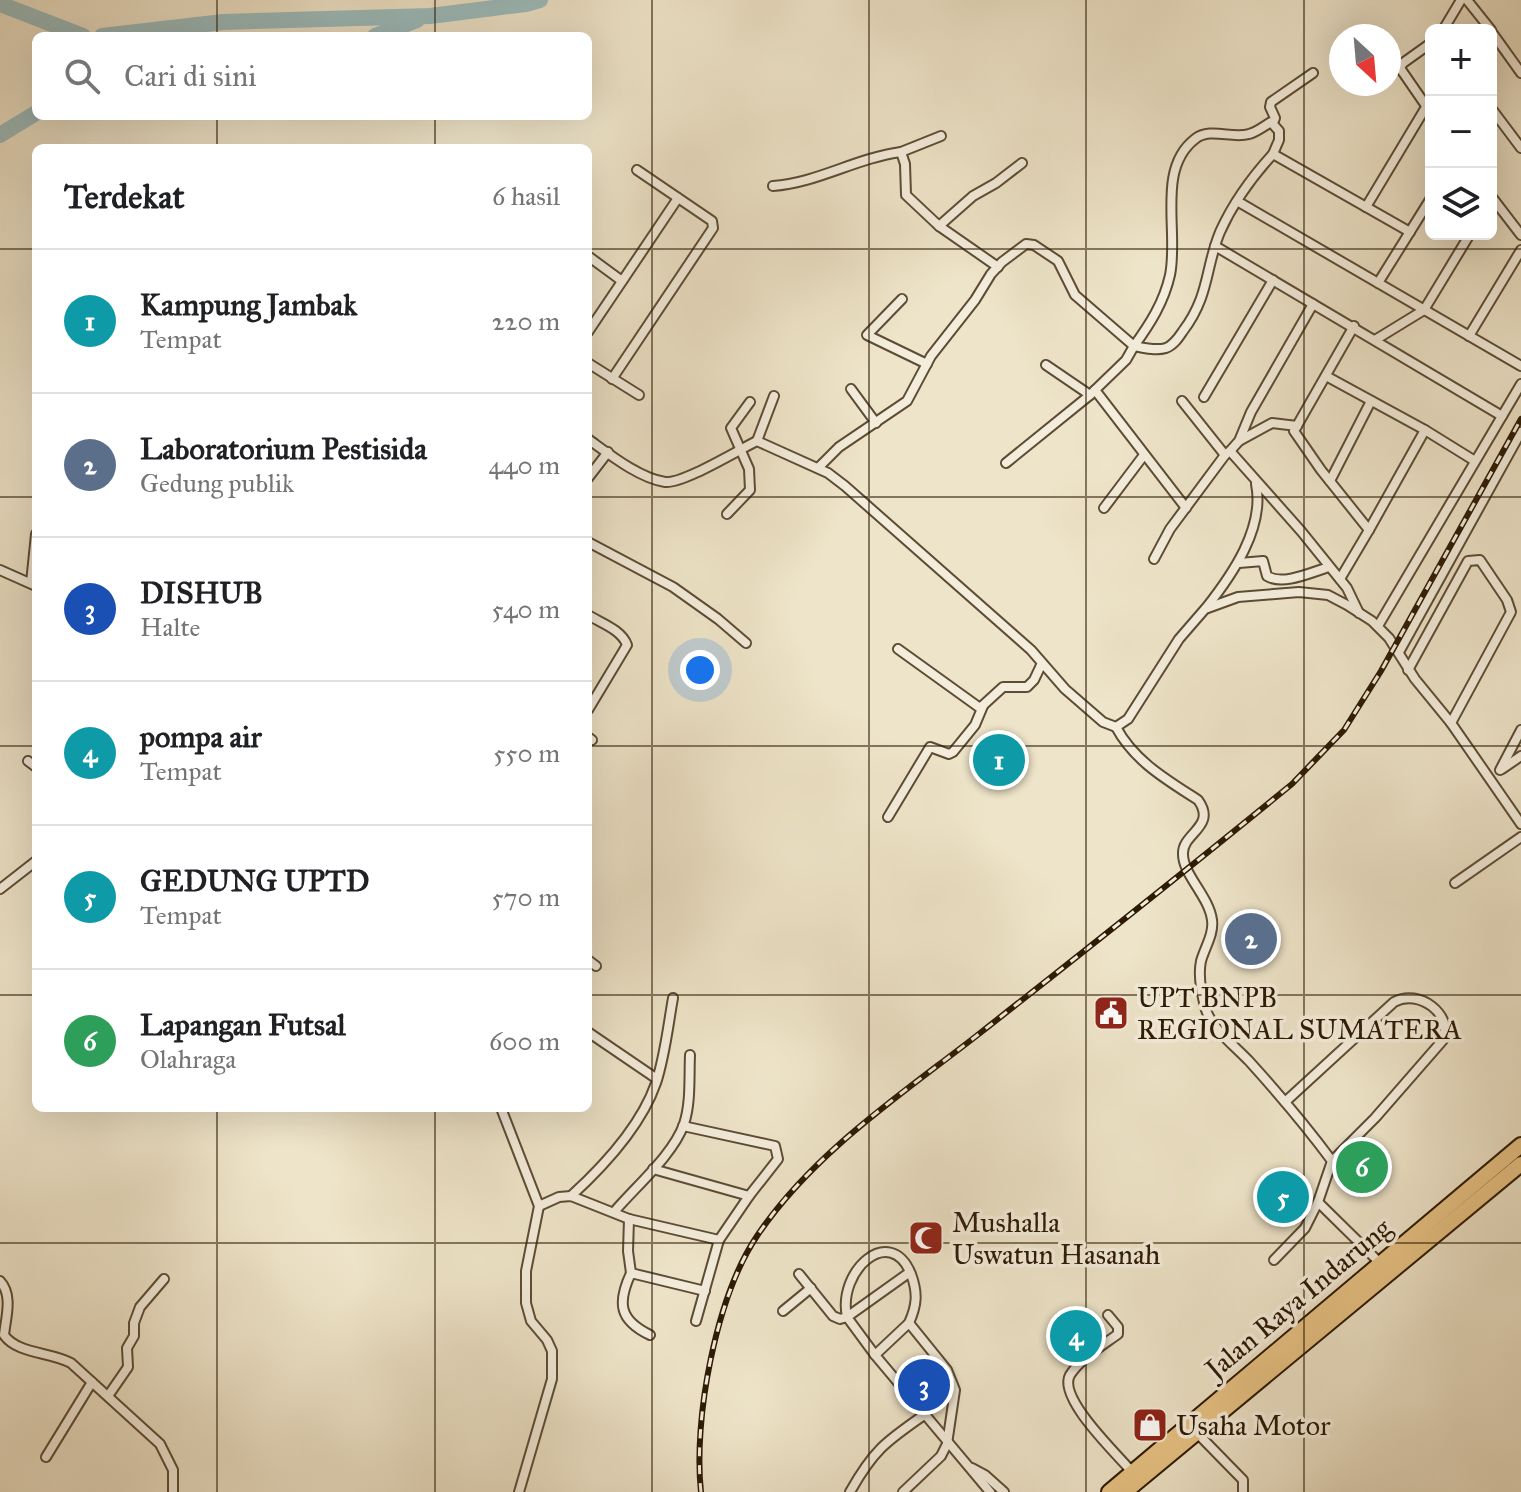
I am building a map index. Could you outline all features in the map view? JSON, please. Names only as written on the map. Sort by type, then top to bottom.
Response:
[{"type":"highway","name":"Jalan Raya Indarung","points":[[1371,1279],[1380,1263],[1521,1145]]},
{"type":"highway","name":"Jalan Raya Indarung","points":[[1125,1492],[1371,1279],[1521,1164]]},
{"type":"highway","name":"Jalan Raya Indarung","points":[[1109,1492],[1188,1437]]},
{"type":"street","points":[[1447,24],[1464,0],[1486,24]]},
{"type":"street","points":[[1497,39],[1521,73]]},
{"type":"street","points":[[1425,47],[1400,68],[1425,106]]},
{"type":"street","points":[[818,468],[839,447],[907,401],[937,346],[998,267],[1026,244],[1034,245],[1058,261],[1067,283],[1083,304],[1134,346],[1164,348],[1177,339],[1190,322],[1206,288],[1215,246],[1237,201],[1273,154],[1279,135],[1273,123],[1275,118],[1271,102],[1313,73]]},
{"type":"street","points":[[1366,207],[1425,115]]},
{"type":"street","points":[[1497,116],[1521,148]]},
{"type":"street","points":[[1006,463],[1126,360],[1158,310],[1169,278],[1174,244],[1171,183],[1185,149],[1193,139],[1207,133],[1245,135],[1273,123]]},
{"type":"street","points":[[773,186],[808,182],[820,174],[901,152],[941,136]]},
{"type":"street","points":[[901,152],[905,164],[906,195],[939,226],[998,267]]},
{"type":"street","points":[[1273,154],[1410,232]]},
{"type":"street","points":[[939,226],[973,196],[1022,163]]},
{"type":"street","points":[[612,379],[713,228],[712,221],[637,170]]},
{"type":"street","points":[[592,326],[678,198]]},
{"type":"street","points":[[1237,201],[1521,366]]},
{"type":"street","points":[[1497,205],[1521,235]]},
{"type":"street","points":[[1378,283],[1425,208]]},
{"type":"street","points":[[1375,340],[1424,310],[1466,240]]},
{"type":"street","points":[[1215,246],[1502,416]]},
{"type":"street","points":[[1469,336],[1521,250]]},
{"type":"street","points":[[592,259],[622,281]]},
{"type":"street","points":[[1204,397],[1273,280]]},
{"type":"street","points":[[902,299],[867,335],[927,364]]},
{"type":"street","points":[[1239,441],[1251,412],[1313,304]]},
{"type":"street","points":[[592,313],[598,317]]},
{"type":"street","points":[[1354,326],[1297,426],[1295,435],[1369,530]]},
{"type":"street","points":[[1046,365],[1092,392],[1186,508]]},
{"type":"street","points":[[592,366],[639,395]]},
{"type":"street","points":[[1326,376],[1475,461]]},
{"type":"street","points":[[1378,626],[1521,384]]},
{"type":"street","points":[[851,389],[876,423]]},
{"type":"street","points":[[592,442],[652,478],[673,482],[757,441],[774,396]]},
{"type":"street","points":[[1182,401],[1340,579],[1359,613]]},
{"type":"street","points":[[1330,481],[1371,401]]},
{"type":"street","points":[[727,514],[750,490],[751,477],[731,428],[750,402]]},
{"type":"street","points":[[1154,559],[1170,529],[1239,441],[1272,423],[1297,426]]},
{"type":"street","points":[[1340,579],[1425,430]]},
{"type":"street","points":[[1399,652],[1521,432]]},
{"type":"street","points":[[757,441],[818,468],[876,512],[1031,650],[1065,689],[1103,722],[1116,727],[1123,740],[1149,766],[1202,805],[1203,819],[1184,846],[1183,855],[1212,916],[1213,925],[1201,966],[1207,1011],[1223,1034],[1285,1102],[1332,1161]]},
{"type":"street","points":[[592,473],[608,452]]},
{"type":"street","points":[[1104,508],[1144,455]]},
{"type":"street","points":[[1116,727],[1128,719],[1179,639],[1239,563],[1258,498],[1254,479]]},
{"type":"street","points":[[592,545],[673,587],[746,643]]},
{"type":"street","points":[[1408,670],[1468,561],[1480,560],[1507,600],[1511,612],[1451,723]]},
{"type":"street","points":[[1239,563],[1263,561],[1267,576],[1273,580],[1293,578],[1329,567]]},
{"type":"street","points":[[0,570],[32,583]]},
{"type":"street","points":[[1205,609],[1238,597],[1299,592],[1328,595],[1359,613],[1378,626],[1399,652],[1408,670],[1451,723],[1521,824]]},
{"type":"street","points":[[592,617],[618,632],[627,645],[592,703]]},
{"type":"street","points":[[898,649],[977,707],[983,706]]},
{"type":"street","points":[[888,817],[930,747],[951,753],[975,725],[983,706],[1003,687],[1027,687],[1042,663]]},
{"type":"street","points":[[1500,770],[1521,730]]},
{"type":"street","points":[[1490,777],[1521,756]]},
{"type":"street","points":[[1455,883],[1521,837]]},
{"type":"street","points":[[0,889],[32,864]]},
{"type":"street","points":[[592,963],[596,966]]},
{"type":"street","points":[[1274,1260],[1305,1228],[1332,1161],[1375,1118],[1443,1040],[1445,1025],[1436,1010],[1413,996],[1394,1002],[1285,1102]]},
{"type":"street","points":[[571,1196],[587,1182],[637,1122],[657,1079],[673,998]]},
{"type":"street","points":[[592,1035],[657,1079]]},
{"type":"street","points":[[614,1212],[653,1169],[683,1126],[687,1110],[690,1055]]},
{"type":"street","points":[[503,1112],[539,1206],[526,1271],[526,1303],[531,1321],[547,1340],[554,1363],[519,1492]]},
{"type":"street","points":[[683,1126],[775,1146],[778,1159],[719,1240],[696,1321]]},
{"type":"street","points":[[653,1169],[749,1196]]},
{"type":"street","points":[[539,1206],[559,1197],[571,1196],[629,1219],[719,1240]]},
{"type":"street","points":[[1318,1202],[1380,1263]]},
{"type":"street","points":[[629,1219],[631,1273],[624,1288],[623,1311],[628,1321],[650,1335]]},
{"type":"street","points":[[875,1355],[909,1323],[917,1301],[910,1272],[897,1255],[886,1253],[866,1259],[856,1268],[850,1280],[845,1308],[847,1317],[875,1355],[947,1444],[1004,1492]]},
{"type":"street","points":[[799,1274],[833,1316],[847,1317],[910,1272]]},
{"type":"street","points":[[631,1273],[705,1291]]},
{"type":"street","points":[[108,1396],[128,1367],[127,1348],[134,1336],[134,1323],[140,1307],[164,1279]]},
{"type":"street","points":[[0,1281],[8,1298],[2,1335],[14,1345],[64,1359],[108,1396],[166,1452],[173,1470],[173,1492]]},
{"type":"street","points":[[783,1311],[811,1288]]},
{"type":"street","points":[[1108,1315],[1118,1327],[1118,1334],[1077,1367],[1070,1375],[1068,1387],[1078,1410],[1133,1473]]},
{"type":"street","points":[[903,1492],[934,1465],[947,1444],[955,1400],[953,1380],[909,1323]]},
{"type":"street","points":[[46,1457],[92,1382]]},
{"type":"street","points":[[850,1492],[877,1450],[924,1415]]},
{"type":"street","points":[[1188,1437],[1243,1480],[1243,1492]]},
{"type":"street","points":[[972,1467],[990,1492]]},
{"type":"green space","points":[[1368,1142],[1387,1159],[1356,1193],[1337,1175]]},
{"type":"waterway","points":[[137,32],[223,22],[430,16],[540,0]]},
{"type":"waterway","points":[[0,4],[73,32]]},
{"type":"waterway","points":[[386,32],[417,20]]},
{"type":"waterway","points":[[0,135],[32,115]]},
{"type":"railway","points":[[701,1492],[699,1463],[704,1395],[719,1325],[742,1262],[779,1206],[858,1128],[1292,784],[1344,730],[1381,671],[1521,419]]},
{"type":"place","name":"Kampung Jambak","points":[[999,760]]},
{"type":"place","name":"Laboratorium Pestisida","points":[[1251,939]]},
{"type":"place","name":"UPT BNPB REGIONAL SUMATERA","points":[[1111,1013]]},
{"type":"place","name":"Lapangan Futsal","points":[[1362,1167]]},
{"type":"place","name":"GEDUNG UPTD","points":[[1283,1197]]},
{"type":"place","name":"Mushalla Uswatun Hasanah","points":[[926,1238]]},
{"type":"place","name":"pompa air","points":[[1076,1336]]},
{"type":"place","name":"DISHUB","points":[[924,1385]]},
{"type":"place","name":"Usaha Motor","points":[[1150,1425]]}]
